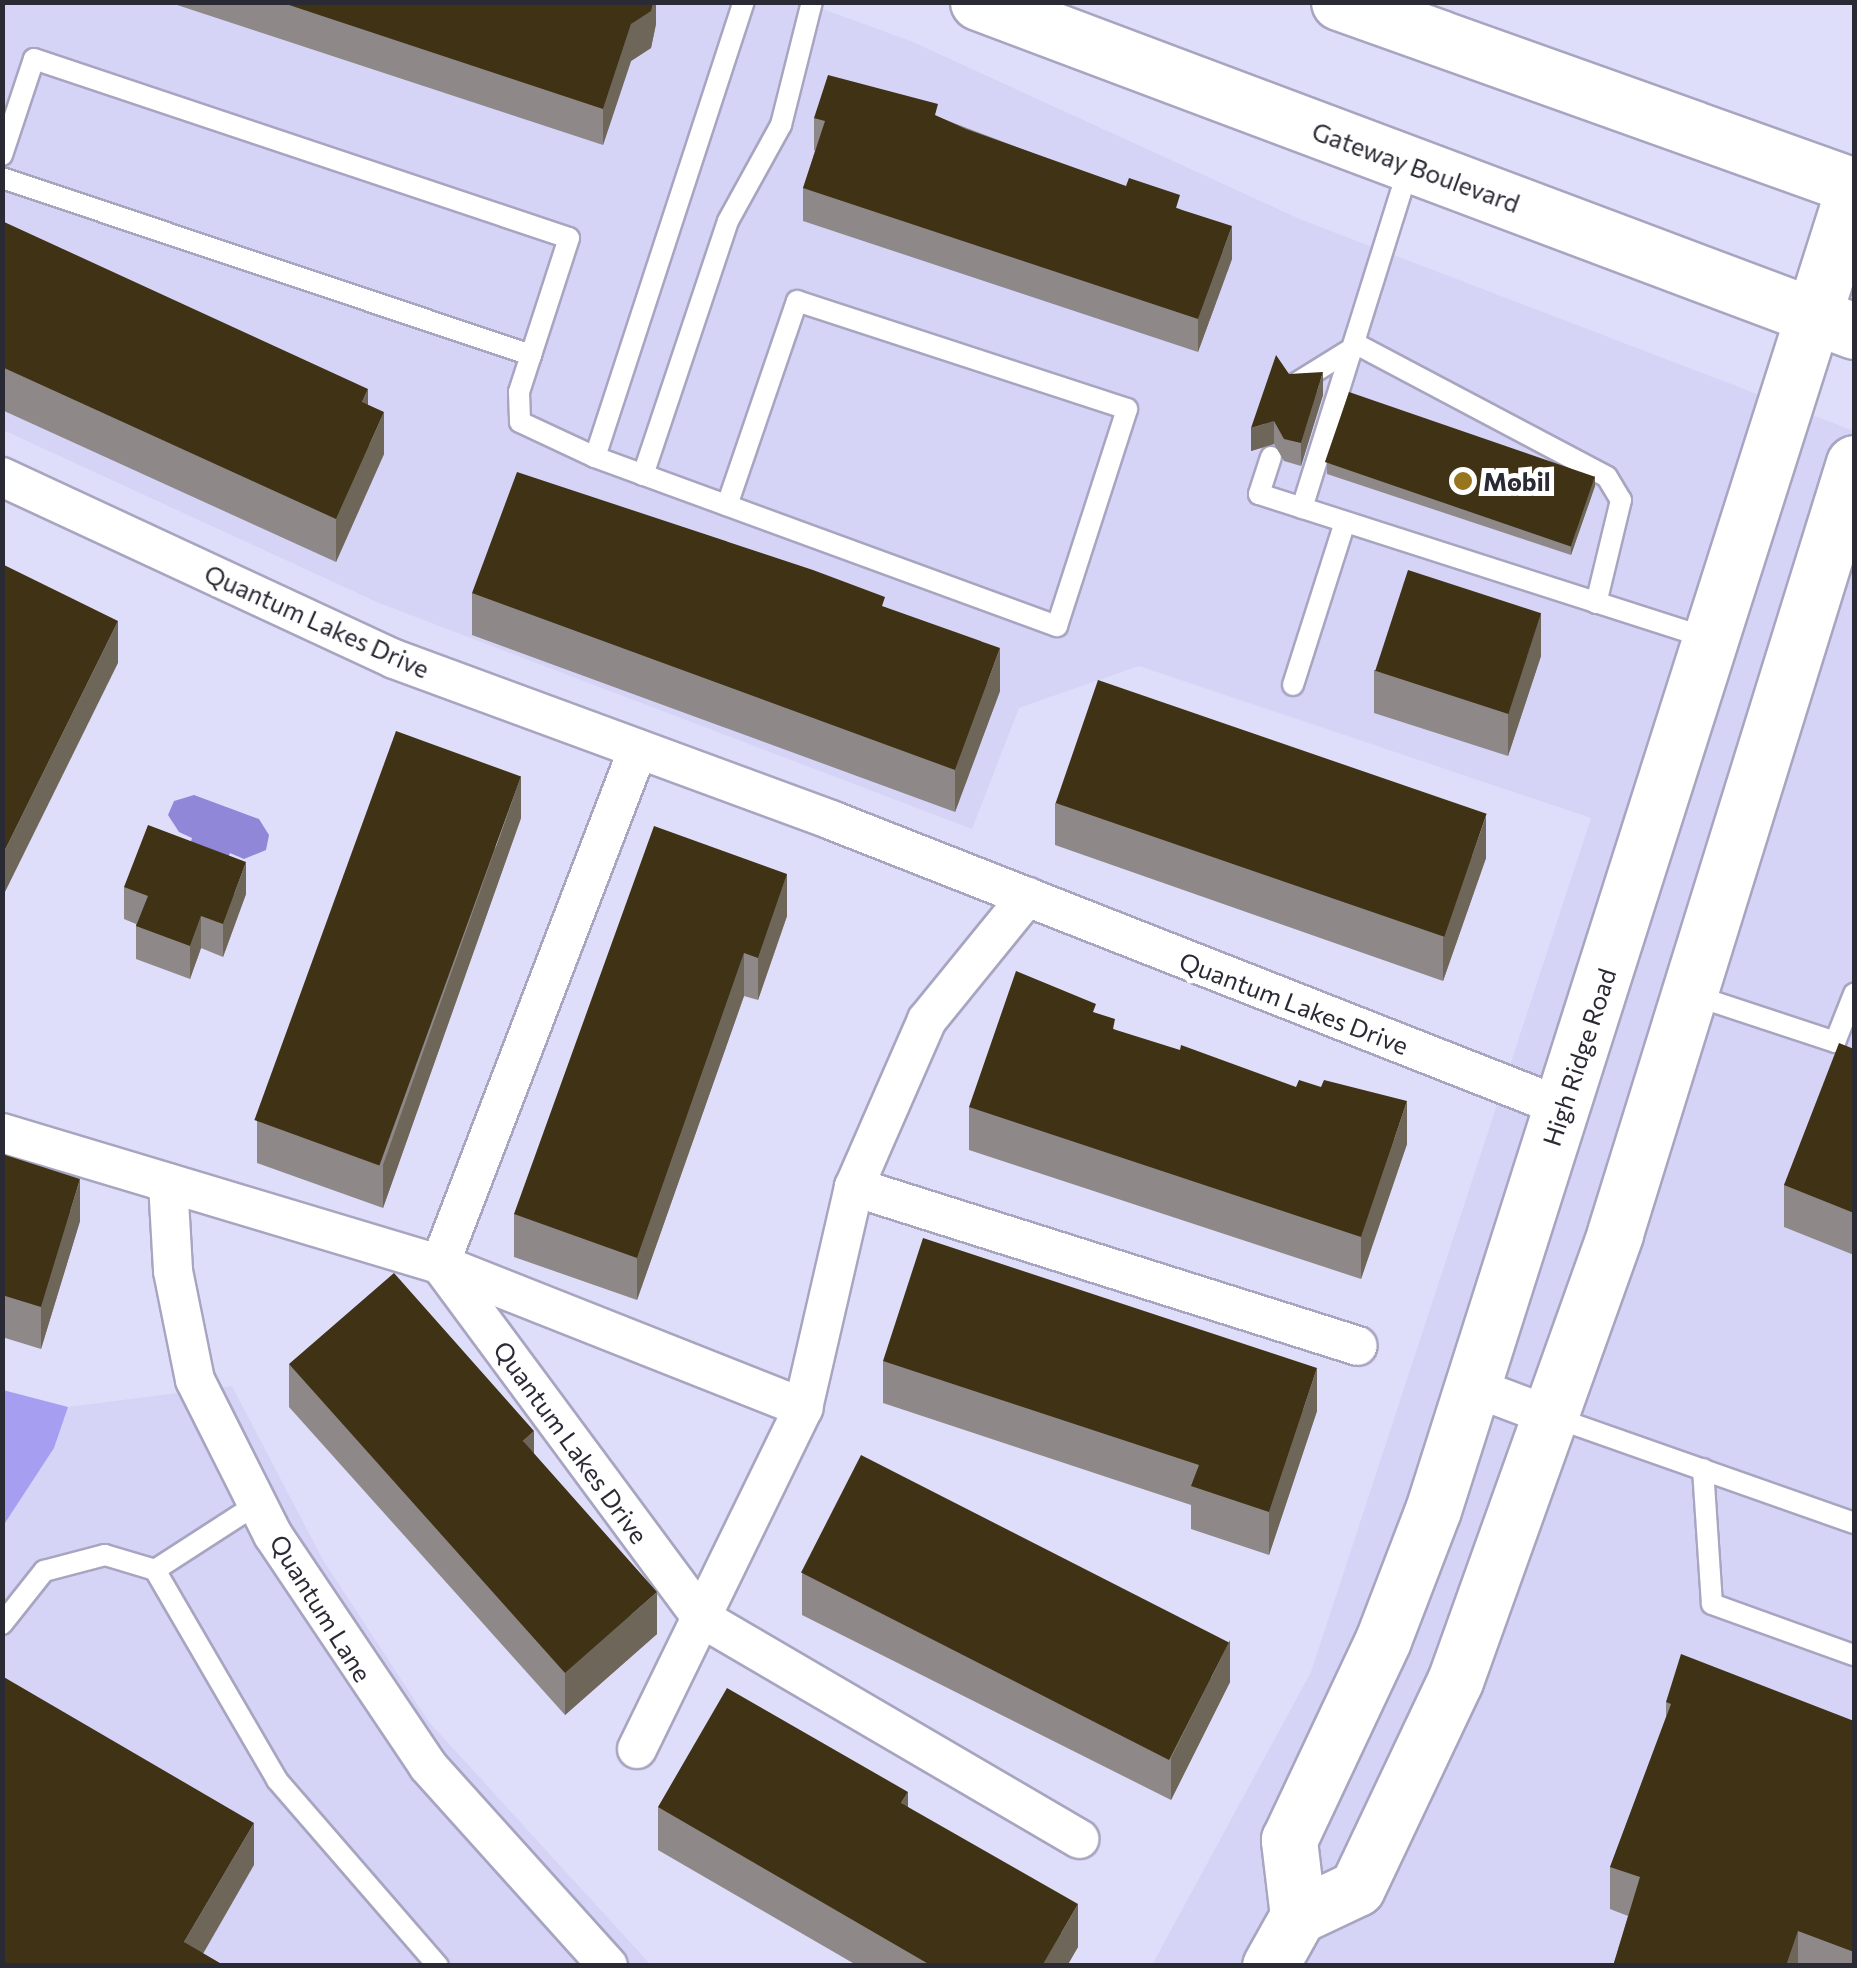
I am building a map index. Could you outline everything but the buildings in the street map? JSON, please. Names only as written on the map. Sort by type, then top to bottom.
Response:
[{"type":"street","name":"Gateway Boulevard","points":[[978,2],[1834,324]]},
{"type":"street","points":[[1339,2],[1854,187]]},
{"type":"street","name":"High Ridge Road","points":[[1298,1916],[1289,1840],[1382,1640],[1473,1387],[1714,640],[1834,324],[1854,187]]},
{"type":"street","points":[[1270,1966],[1298,1916],[1357,1888],[1455,1681],[1553,1417],[1691,994],[1854,463]]},
{"type":"street","name":"Quantum Lakes Drive","points":[[2,477],[394,659],[1026,897],[1562,1108]]},
{"type":"street","points":[[440,1264],[638,749]]},
{"type":"street","points":[[637,1749],[803,1408],[854,1187],[927,1020],[1026,897]]},
{"type":"street","points":[[2,1133],[440,1264],[803,1408]]},
{"type":"street","name":"Quantum Lane","points":[[168,1183],[172,1272],[196,1380],[257,1504],[346,1653],[428,1766],[608,1966]]},
{"type":"street","points":[[854,1187],[1358,1346]]},
{"type":"street","name":"Quantum Lakes Drive","points":[[440,1264],[703,1620],[1079,1839]]},
{"type":"street","points":[[1473,1387],[1553,1417]]},
{"type":"lane","points":[[595,457],[744,2]]},
{"type":"lane","points":[[643,475],[728,221],[781,125],[812,2]]},
{"type":"lane","points":[[2,155],[34,59],[569,238],[519,392],[520,422],[595,457],[1058,626],[1128,409],[797,301],[727,505]]},
{"type":"lane","points":[[1302,508],[1358,344],[1384,237],[1410,166]]},
{"type":"lane","points":[[2,178],[531,355]]},
{"type":"lane","points":[[1295,384],[1358,344]]},
{"type":"lane","points":[[1358,344],[1608,477],[1621,500],[1596,603]]},
{"type":"lane","points":[[1271,457],[1259,494],[1714,640]]},
{"type":"lane","points":[[1293,685],[1344,522]]},
{"type":"lane","points":[[1691,994],[1845,1046],[1854,994]]},
{"type":"lane","points":[[1553,1417],[1854,1522]]},
{"type":"lane","points":[[1703,1469],[1712,1604],[1854,1655]]},
{"type":"lane","points":[[156,1570],[257,1504]]},
{"type":"lane","points":[[2,1624],[44,1571],[104,1554],[156,1570],[276,1780],[438,1966]]},
{"type":"shaded area","points":[[804,2],[913,42],[1302,220],[1854,431],[1854,1965],[1152,1965],[1311,1672],[1591,818],[1139,666],[1019,708],[972,829],[379,603],[3,430],[3,3]]},
{"type":"shaded area","points":[[194,795],[259,819],[269,835],[266,850],[244,859],[230,853],[226,863],[189,848],[192,838],[179,832],[168,815],[174,801]]},
{"type":"shaded area","points":[[232,1386],[323,1560],[429,1722],[651,1965],[3,1965],[2,1526],[54,1448],[68,1407]]},
{"type":"shaded area","points":[[3,1390],[68,1407],[54,1448],[3,1526]]},
{"type":"place","name":"Mobil","points":[[1463,481]]}]
